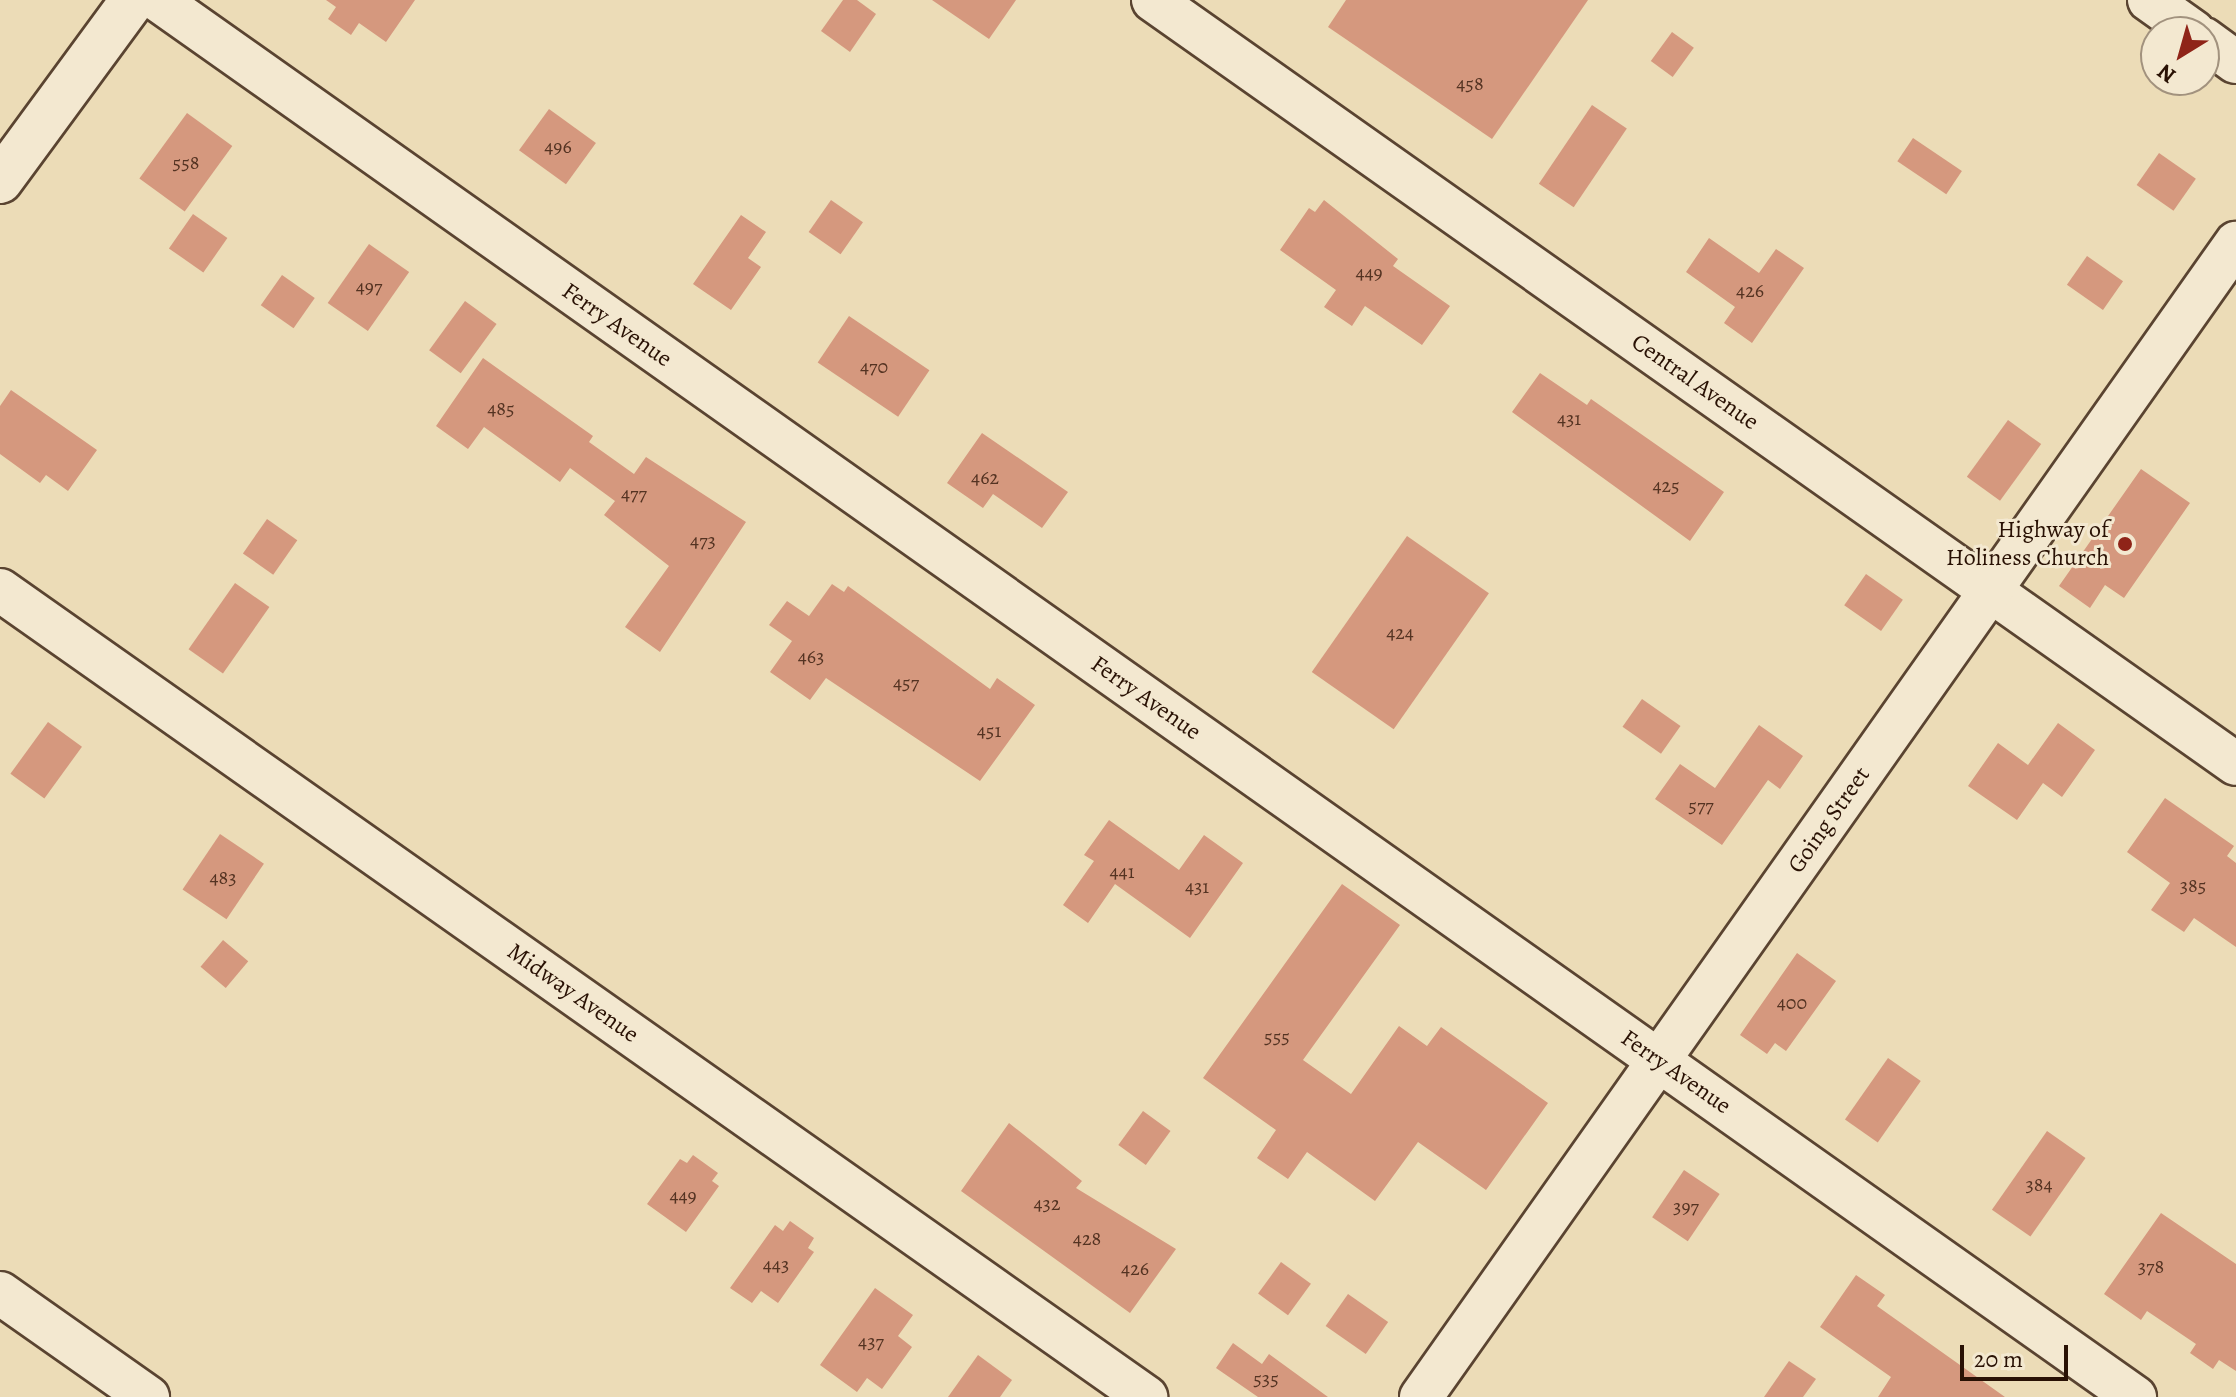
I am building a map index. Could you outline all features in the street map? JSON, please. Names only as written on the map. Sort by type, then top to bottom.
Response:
[{"type":"main road","points":[[0,181],[133,0]]},
{"type":"street","name":"Ferry Avenue","points":[[158,0],[2135,1397]]},
{"type":"street","name":"Central Avenue","points":[[1153,0],[2236,764]]},
{"type":"street","points":[[2149,0],[2172,16]]},
{"type":"street","name":"Going Street","points":[[1421,1397],[2236,243]]},
{"type":"street","name":"Midway Avenue","points":[[0,590],[1146,1397]]},
{"type":"street","points":[[0,1293],[148,1397]]},
{"type":"building","points":[[326,0],[415,0],[386,42],[359,23],[351,35],[328,19],[336,7]]},
{"type":"building","points":[[843,0],[857,0],[876,14],[850,52],[821,31]]},
{"type":"building","points":[[932,0],[1016,0],[989,39]]},
{"type":"building","points":[[1346,0],[1588,0],[1492,139],[1328,27]]},
{"type":"building","points":[[1672,32],[1694,48],[1673,77],[1651,61]]},
{"type":"building","points":[[1592,105],[1627,128],[1574,207],[1539,184]]},
{"type":"building","points":[[549,109],[596,143],[566,184],[519,150]]},
{"type":"building","points":[[187,113],[232,146],[185,211],[139,179]]},
{"type":"building","points":[[1913,138],[1962,171],[1946,194],[1897,161]]},
{"type":"building","points":[[2159,153],[2196,179],[2173,211],[2137,185]]},
{"type":"building","points":[[831,200],[863,222],[841,254],[809,232]]},
{"type":"building","points":[[1324,200],[1398,259],[1393,266],[1450,306],[1422,345],[1365,306],[1352,326],[1324,307],[1336,290],[1280,250],[1309,208],[1315,212]]},
{"type":"building","points":[[193,214],[227,238],[203,272],[169,248]]},
{"type":"building","points":[[741,215],[766,232],[748,258],[761,267],[731,310],[693,284]]},
{"type":"building","points":[[1709,238],[1759,273],[1776,249],[1804,268],[1752,343],[1724,323],[1735,307],[1686,272]]},
{"type":"building","points":[[369,244],[409,272],[368,331],[328,303]]},
{"type":"building","points":[[2087,256],[2123,281],[2103,310],[2067,285]]},
{"type":"building","points":[[282,275],[315,298],[294,328],[261,305]]},
{"type":"building","points":[[465,301],[497,324],[461,373],[429,350]]},
{"type":"building","points":[[849,316],[929,370],[898,417],[818,362]]},
{"type":"building","points":[[483,358],[593,436],[589,442],[634,474],[646,457],[746,522],[660,652],[625,627],[669,566],[604,515],[615,501],[570,468],[560,482],[484,427],[468,449],[436,426]]},
{"type":"building","points":[[1540,373],[1587,405],[1591,399],[1724,492],[1690,541],[1512,412]]},
{"type":"building","points":[[11,390],[97,450],[68,491],[46,475],[40,483],[0,454],[0,406]]},
{"type":"building","points":[[2008,420],[2041,444],[2000,501],[1967,477]]},
{"type":"building","points":[[982,433],[1068,492],[1042,528],[993,494],[983,508],[947,483]]},
{"type":"building","name":"Highway of Holiness Church","points":[[2141,469],[2190,503],[2124,598],[2105,585],[2090,608],[2059,586]]},
{"type":"building","points":[[267,519],[297,540],[273,575],[243,553]]},
{"type":"building","points":[[1407,536],[1489,593],[1394,729],[1312,672]]},
{"type":"building","points":[[1866,574],[1903,600],[1881,631],[1844,605]]},
{"type":"building","points":[[235,583],[269,607],[223,673],[189,649]]},
{"type":"building","points":[[832,584],[844,592],[848,586],[990,689],[997,678],[1035,705],[980,781],[826,678],[810,700],[770,672],[792,641],[769,625],[787,601],[809,616]]},
{"type":"building","points":[[1642,699],[1681,726],[1661,754],[1622,727]]},
{"type":"building","points":[[48,722],[82,747],[44,798],[10,774]]},
{"type":"building","points":[[2058,723],[2095,750],[2062,797],[2043,783],[2017,820],[1968,786],[1998,743],[2028,765]]},
{"type":"building","points":[[1759,725],[1803,756],[1780,789],[1768,780],[1722,845],[1655,799],[1680,764],[1715,788]]},
{"type":"building","points":[[2165,798],[2234,846],[2227,856],[2236,863],[2236,947],[2194,918],[2184,932],[2151,910],[2170,883],[2127,852]]},
{"type":"building","points":[[1109,820],[1179,870],[1204,835],[1243,863],[1190,938],[1115,884],[1088,923],[1063,905],[1094,861],[1084,855]]},
{"type":"building","points":[[220,834],[264,864],[226,919],[183,890]]},
{"type":"building","points":[[1342,884],[1400,925],[1303,1060],[1351,1094],[1399,1026],[1427,1046],[1441,1027],[1548,1103],[1486,1190],[1418,1142],[1375,1201],[1307,1152],[1288,1179],[1257,1158],[1276,1130],[1203,1078]]},
{"type":"building","points":[[223,940],[248,961],[226,988],[201,967]]},
{"type":"building","points":[[1797,953],[1836,981],[1786,1051],[1775,1043],[1767,1054],[1740,1035]]},
{"type":"building","points":[[1888,1058],[1921,1081],[1878,1142],[1845,1119]]},
{"type":"building","points":[[1143,1111],[1171,1131],[1146,1165],[1118,1145]]},
{"type":"building","points":[[1009,1123],[1082,1181],[1076,1188],[1176,1249],[1130,1313],[961,1191]]},
{"type":"building","points":[[2047,1131],[2086,1158],[2030,1237],[1992,1210]]},
{"type":"building","points":[[693,1155],[718,1173],[712,1181],[719,1186],[686,1232],[647,1204],[680,1159],[687,1163]]},
{"type":"building","points":[[1684,1170],[1720,1194],[1688,1241],[1652,1217]]},
{"type":"building","points":[[2161,1213],[2236,1264],[2236,1371],[2219,1360],[2213,1369],[2190,1353],[2196,1344],[2147,1311],[2141,1320],[2104,1294]]},
{"type":"building","points":[[790,1221],[814,1238],[808,1248],[814,1252],[778,1303],[761,1291],[752,1303],[730,1288],[775,1225],[783,1231]]},
{"type":"building","points":[[1281,1262],[1311,1284],[1288,1315],[1258,1294]]},
{"type":"building","points":[[1856,1275],[1885,1295],[1877,1306],[2005,1397],[1878,1397],[1891,1377],[1820,1327]]},
{"type":"building","points":[[875,1288],[913,1315],[898,1336],[912,1347],[882,1389],[867,1378],[857,1392],[820,1365]]},
{"type":"building","points":[[1348,1294],[1388,1322],[1366,1354],[1326,1326]]},
{"type":"building","points":[[1233,1343],[1262,1364],[1269,1354],[1328,1397],[1258,1397],[1216,1368]]},
{"type":"building","points":[[978,1355],[1012,1380],[1000,1397],[948,1397]]},
{"type":"building","points":[[1789,1361],[1816,1379],[1803,1397],[1764,1397]]},
{"type":"place","name":"Highway of Holiness Church","points":[[2125,544]]}]
